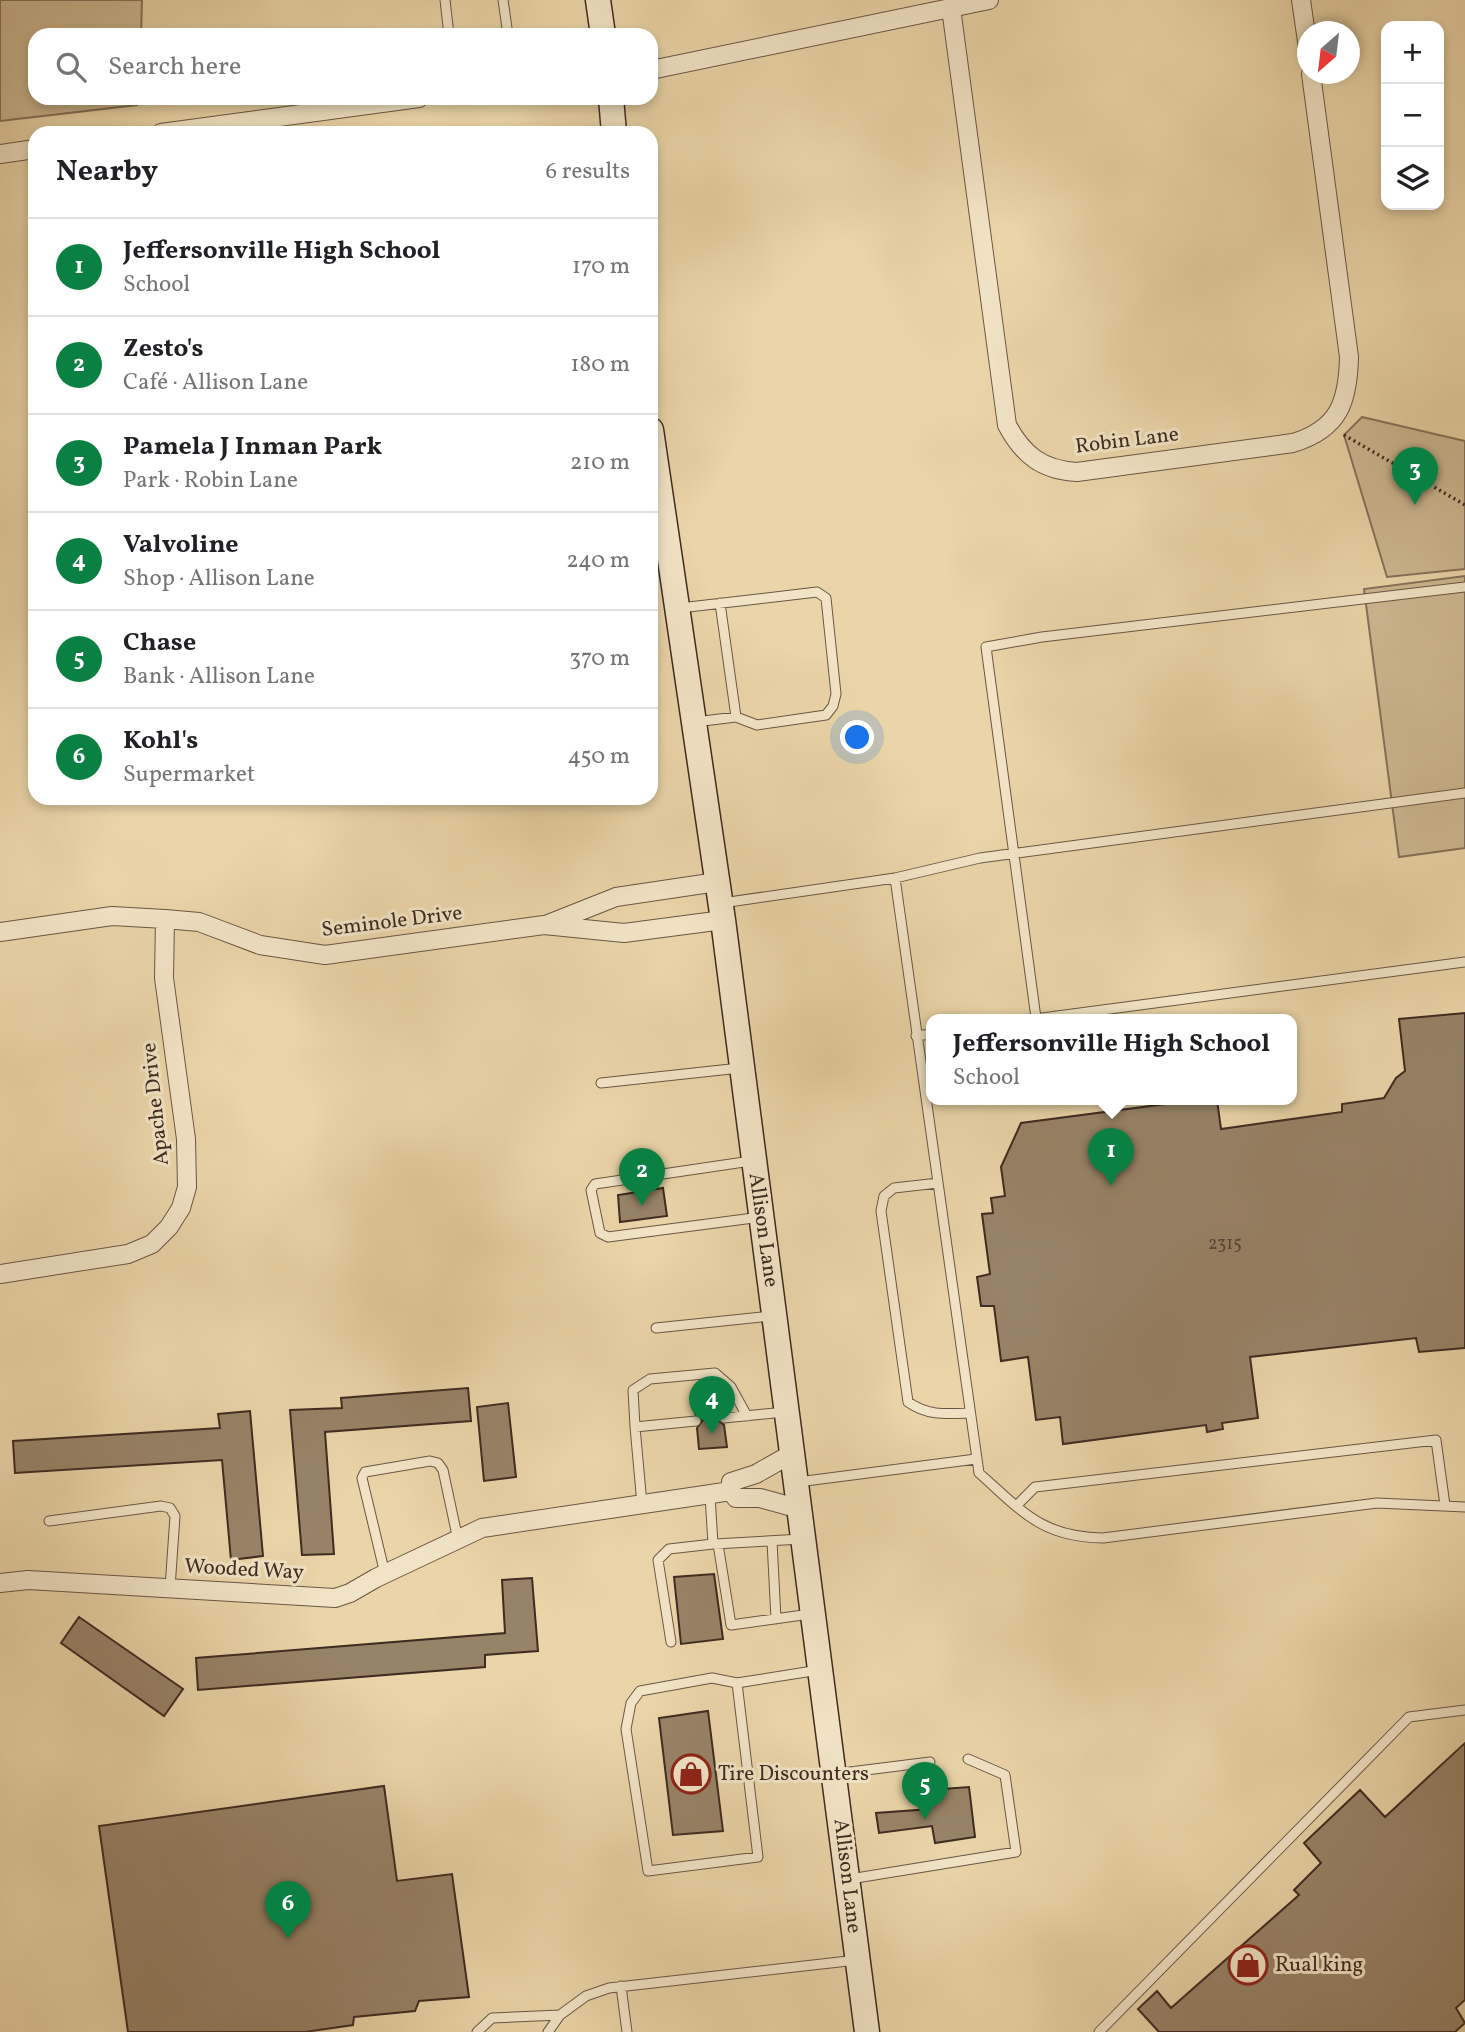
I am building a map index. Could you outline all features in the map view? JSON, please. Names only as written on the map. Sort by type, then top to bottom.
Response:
[{"type":"main road","points":[[598,0],[602,28]]},
{"type":"main road","points":[[612,105],[613,126]]},
{"type":"main road","name":"Allison Lane","points":[[658,500],[679,608],[720,902],[867,2032]]},
{"type":"street","points":[[658,69],[989,0]]},
{"type":"street","points":[[1301,0],[1304,21]]},
{"type":"street","name":"Robin Lane","points":[[951,8],[1007,425],[1018,446],[1031,459],[1059,471],[1077,472],[1293,443],[1321,432],[1344,402],[1349,357],[1312,84]]},
{"type":"street","points":[[205,126],[336,105]]},
{"type":"street","points":[[0,154],[28,150]]},
{"type":"street","name":"Seminole Drive","points":[[0,932],[113,916],[165,919],[199,922],[260,945],[295,953],[326,955],[544,925],[616,897],[720,902]]},
{"type":"street","name":"Seminole Drive","points":[[544,925],[624,933],[720,902]]},
{"type":"street","name":"Apache Drive","points":[[0,1274],[128,1254],[152,1244],[181,1208],[187,1186],[186,1139],[164,978],[165,919]]},
{"type":"street","points":[[793,1452],[756,1474],[731,1482],[732,1491],[736,1498],[760,1498],[800,1508]]},
{"type":"street","name":"Wooded Way","points":[[0,1583],[28,1580],[335,1598],[482,1528],[732,1491]]},
{"type":"lane","points":[[445,0],[448,28]]},
{"type":"lane","points":[[503,0],[507,28]]},
{"type":"lane","points":[[1031,1014],[986,647],[1042,637],[1465,587]]},
{"type":"lane","points":[[679,608],[817,592],[826,598],[836,694],[833,706],[826,715],[757,725],[736,716],[695,722]]},
{"type":"lane","points":[[720,603],[736,716]]},
{"type":"lane","points":[[720,902],[895,878],[1013,854],[1465,793]]},
{"type":"lane","points":[[895,878],[926,1103]]},
{"type":"lane","points":[[1070,1014],[1465,962]]},
{"type":"lane","points":[[916,1036],[926,1035]]},
{"type":"lane","points":[[601,1083],[741,1068]]},
{"type":"lane","points":[[926,1105],[979,1473],[1016,1506],[1053,1531],[1082,1538],[1103,1538],[1377,1503],[1465,1507]]},
{"type":"lane","points":[[753,1161],[595,1185],[591,1190],[600,1233],[608,1237],[761,1217]]},
{"type":"lane","points":[[938,1183],[894,1188],[884,1196],[881,1211],[908,1402],[921,1412],[970,1413]]},
{"type":"lane","points":[[656,1328],[774,1316]]},
{"type":"lane","points":[[642,1504],[632,1390],[650,1380],[715,1373],[731,1387],[747,1416]]},
{"type":"lane","points":[[724,1418],[787,1412]]},
{"type":"lane","points":[[635,1427],[696,1421]]},
{"type":"lane","points":[[1016,1506],[1035,1487],[1436,1440],[1445,1505]]},
{"type":"lane","points":[[796,1482],[976,1459]]},
{"type":"lane","points":[[385,1574],[362,1478],[365,1472],[430,1461],[438,1463],[443,1470],[465,1538]]},
{"type":"lane","points":[[710,1494],[731,1625],[814,1613]]},
{"type":"lane","points":[[49,1521],[161,1506],[170,1508],[175,1516],[170,1588]]},
{"type":"lane","points":[[671,1642],[658,1560],[669,1549],[804,1539]]},
{"type":"lane","points":[[772,1541],[776,1619]]},
{"type":"lane","points":[[737,1683],[758,1857],[648,1871],[626,1729],[631,1703],[640,1691],[712,1678],[737,1683],[821,1670]]},
{"type":"lane","points":[[1099,2032],[1409,1717],[1465,1710]]},
{"type":"lane","points":[[848,1879],[1016,1852],[1005,1775],[968,1759]]},
{"type":"lane","points":[[834,1774],[930,1762]]},
{"type":"lane","points":[[548,2032],[561,2015],[586,1996],[621,1986],[858,1960]]},
{"type":"lane","points":[[621,1986],[627,2032]]},
{"type":"lane","points":[[477,2032],[492,2018],[561,2015]]},
{"type":"path","points":[[1344,435],[1465,505]]},
{"type":"shaded area","points":[[0,0],[142,0],[141,28],[28,28],[28,105],[137,105],[0,121]]},
{"type":"shaded area","points":[[1362,417],[1465,441],[1465,569],[1387,577],[1344,435]]},
{"type":"shaded area","points":[[1465,576],[1465,848],[1399,857],[1364,589]]},
{"type":"building","points":[[1465,1013],[1465,1348],[1419,1352],[1416,1338],[1250,1357],[1258,1418],[1222,1423],[1223,1429],[1207,1432],[1206,1425],[1063,1444],[1060,1417],[1036,1420],[1028,1357],[1001,1361],[994,1306],[981,1306],[977,1277],[990,1274],[982,1214],[993,1213],[991,1198],[1005,1196],[1001,1167],[1021,1123],[1157,1105],[1218,1105],[1221,1129],[1342,1112],[1342,1104],[1384,1098],[1396,1078],[1405,1071],[1399,1019]]},
{"type":"building","points":[[663,1188],[667,1216],[620,1222],[618,1195]]},
{"type":"building","points":[[468,1388],[471,1421],[325,1432],[334,1554],[302,1555],[290,1410],[342,1408],[341,1398]]},
{"type":"building","points":[[721,1400],[723,1411],[717,1419],[724,1425],[727,1447],[699,1449],[697,1428],[703,1420],[695,1414],[694,1405]]},
{"type":"building","points":[[508,1403],[516,1477],[484,1481],[477,1407]]},
{"type":"building","points":[[250,1411],[263,1556],[231,1560],[222,1460],[15,1473],[13,1441],[220,1428],[218,1414]]},
{"type":"building","points":[[714,1574],[723,1639],[681,1644],[674,1577]]},
{"type":"building","points":[[532,1578],[538,1651],[485,1655],[485,1667],[198,1690],[196,1658],[505,1633],[502,1580]]},
{"type":"building","points":[[79,1617],[183,1689],[164,1716],[61,1643]]},
{"type":"building","name":"Tire Discounters","points":[[708,1711],[723,1831],[673,1835],[659,1718]]},
{"type":"building","points":[[1465,1743],[1465,2000],[1456,2008],[1465,2023],[1455,2032],[1159,2032],[1138,2009],[1157,1991],[1171,2008],[1299,1895],[1294,1890],[1321,1863],[1304,1843],[1360,1790],[1385,1817]]},
{"type":"building","points":[[384,1786],[397,1881],[452,1874],[469,1997],[419,2001],[415,2011],[354,2017],[353,2025],[305,2032],[128,2032],[99,1826]]},
{"type":"building","points":[[969,1787],[975,1837],[935,1843],[932,1826],[879,1833],[876,1813],[930,1809],[929,1790]]},
{"type":"place","name":"Pamela J Inman Park","points":[[1415,505]]},
{"type":"place","name":"Jeffersonville High School","points":[[1111,1186]]},
{"type":"place","name":"Zesto's","points":[[642,1206]]},
{"type":"place","name":"Valvoline","points":[[712,1434]]},
{"type":"place","name":"Tire Discounters","points":[[691,1774]]},
{"type":"place","name":"Chase","points":[[925,1820]]},
{"type":"place","name":"Kohl's","points":[[288,1939]]},
{"type":"place","name":"Rual king","points":[[1248,1965]]}]
